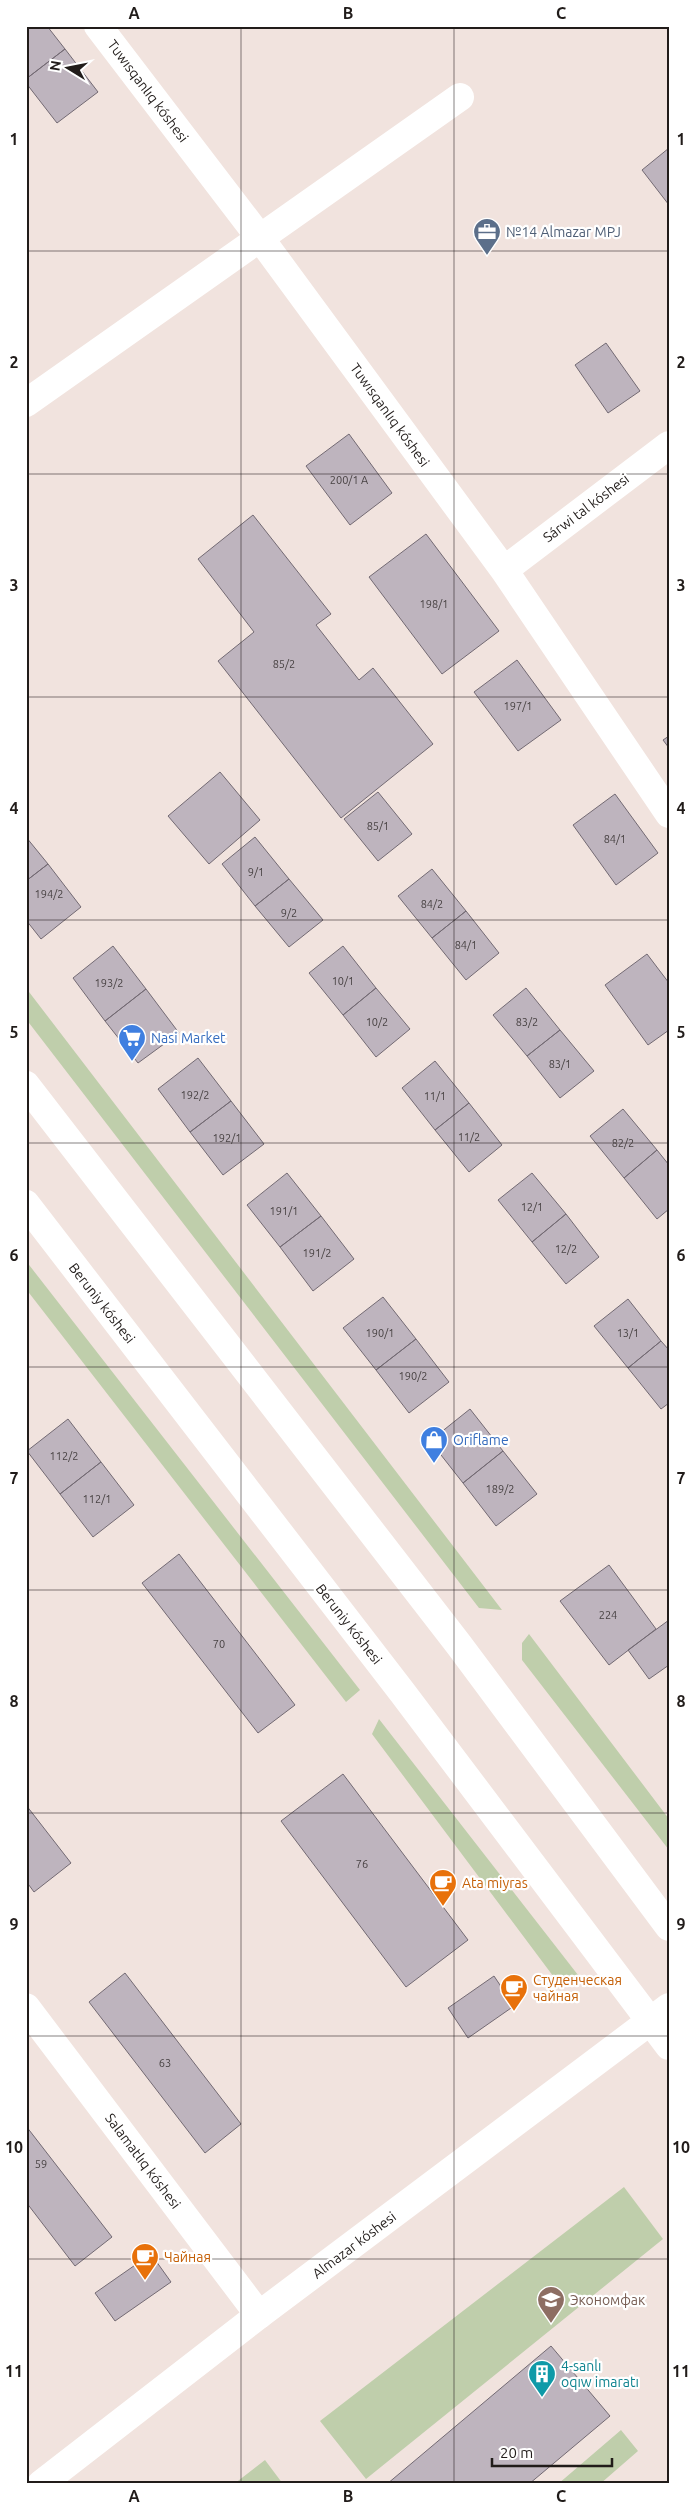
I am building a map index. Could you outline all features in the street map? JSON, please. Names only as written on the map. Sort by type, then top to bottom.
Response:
[{"type":"street","name":"Tuwısqanlıq kóshesi","points":[[98,26],[260,238],[504,570],[669,814]]},
{"type":"street","points":[[26,402],[460,97]]},
{"type":"street","name":"Sárwi tal kóshesi","points":[[504,570],[669,445]]},
{"type":"street","points":[[26,1085],[458,1646],[669,1927]]},
{"type":"street","name":"Beruniy kóshesi","points":[[26,1204],[396,1684],[660,2014],[669,2046]]},
{"type":"street","name":"Salamatlıq kóshesi","points":[[26,2007],[259,2315]]},
{"type":"street","name":"Almazar kóshesi","points":[[41,2484],[259,2315],[660,2014]]},
{"type":"green space","points":[[26,988],[502,1610],[479,1608],[26,1019]]},
{"type":"green space","points":[[26,1261],[360,1690],[346,1702],[26,1289]]},
{"type":"green space","points":[[529,1634],[669,1819],[669,1850],[522,1660],[522,1643]]},
{"type":"green space","points":[[379,1719],[578,1975],[562,1988],[372,1734]]},
{"type":"green space","points":[[624,2187],[663,2239],[366,2479],[320,2421]]},
{"type":"green space","points":[[621,2430],[638,2451],[600,2484],[558,2484]]},
{"type":"green space","points":[[265,2460],[283,2484],[234,2484]]},
{"type":"building","points":[[26,26],[47,26],[65,49],[26,79]]},
{"type":"building","points":[[65,49],[98,92],[57,123],[26,83],[26,79]]},
{"type":"building","points":[[669,148],[669,205],[642,170]]},
{"type":"building","points":[[606,343],[640,391],[608,413],[575,365]]},
{"type":"building","points":[[349,434],[392,493],[350,525],[306,466]]},
{"type":"building","points":[[253,515],[331,614],[316,625],[359,680],[373,668],[433,744],[341,818],[218,661],[254,632],[198,559]]},
{"type":"building","points":[[426,534],[499,631],[442,674],[369,577]]},
{"type":"building","points":[[517,660],[561,720],[518,751],[474,692]]},
{"type":"building","points":[[669,736],[669,748],[663,740]]},
{"type":"building","points":[[220,772],[260,820],[209,864],[168,816]]},
{"type":"building","points":[[378,792],[412,834],[378,861],[344,819]]},
{"type":"building","points":[[615,794],[658,853],[616,885],[573,825]]},
{"type":"building","points":[[26,837],[48,864],[26,881]]},
{"type":"building","points":[[255,837],[289,879],[255,906],[222,864]]},
{"type":"building","points":[[48,864],[81,907],[41,939],[26,920],[26,881]]},
{"type":"building","points":[[432,869],[466,911],[432,938],[398,896]]},
{"type":"building","points":[[289,879],[323,920],[289,947],[255,906]]},
{"type":"building","points":[[466,911],[499,953],[466,980],[432,938]]},
{"type":"building","points":[[113,946],[146,989],[105,1021],[73,978]]},
{"type":"building","points":[[343,946],[376,988],[343,1015],[309,973]]},
{"type":"building","points":[[647,954],[669,983],[669,1030],[648,1045],[605,985]]},
{"type":"building","points":[[376,988],[410,1029],[376,1057],[343,1015]]},
{"type":"building","points":[[526,988],[560,1030],[527,1056],[493,1015]]},
{"type":"building","points":[[146,989],[179,1033],[138,1063],[105,1021]]},
{"type":"building","points":[[560,1030],[594,1071],[560,1098],[527,1056]]},
{"type":"building","points":[[198,1058],[231,1101],[190,1132],[158,1089]]},
{"type":"building","points":[[435,1061],[469,1103],[435,1130],[402,1088]]},
{"type":"building","points":[[231,1101],[264,1144],[223,1175],[190,1132]]},
{"type":"building","points":[[469,1103],[502,1145],[469,1172],[435,1130]]},
{"type":"building","points":[[623,1109],[657,1150],[624,1178],[590,1136]]},
{"type":"building","points":[[657,1150],[669,1165],[669,1209],[657,1219],[624,1178]]},
{"type":"building","points":[[287,1173],[321,1216],[280,1247],[247,1205]]},
{"type":"building","points":[[532,1173],[566,1214],[532,1242],[498,1200]]},
{"type":"building","points":[[566,1214],[599,1257],[566,1284],[532,1242]]},
{"type":"building","points":[[321,1216],[354,1259],[313,1291],[280,1247]]},
{"type":"building","points":[[383,1297],[416,1339],[376,1370],[343,1328]]},
{"type":"building","points":[[628,1299],[661,1341],[628,1368],[594,1326]]},
{"type":"building","points":[[416,1339],[449,1382],[409,1413],[376,1370]]},
{"type":"building","points":[[661,1341],[669,1350],[669,1403],[661,1409],[628,1368]]},
{"type":"building","points":[[470,1409],[503,1451],[463,1483],[430,1441]]},
{"type":"building","points":[[68,1419],[101,1462],[60,1494],[27,1451]]},
{"type":"building","points":[[503,1451],[537,1494],[496,1526],[463,1483]]},
{"type":"building","points":[[101,1462],[134,1505],[93,1537],[60,1494]]},
{"type":"building","points":[[179,1554],[295,1705],[258,1733],[142,1583]]},
{"type":"building","points":[[609,1565],[656,1629],[609,1665],[560,1601]]},
{"type":"building","points":[[669,1620],[669,1665],[649,1679],[628,1650]]},
{"type":"building","points":[[343,1774],[468,1940],[406,1987],[281,1821]]},
{"type":"building","points":[[26,1805],[71,1863],[34,1892],[26,1881]]},
{"type":"building","points":[[125,1973],[241,2124],[205,2153],[89,2002]]},
{"type":"building","points":[[494,1976],[514,2006],[468,2038],[448,2008]]},
{"type":"building","points":[[26,2126],[112,2237],[75,2266],[26,2202]]},
{"type":"building","points":[[151,2254],[171,2282],[115,2321],[95,2293]]},
{"type":"building","name":"4-sanlı oqıw imaratı","points":[[551,2346],[610,2416],[529,2484],[387,2484]]},
{"type":"place","name":"№14 Almazar MPJ","points":[[487,256]]},
{"type":"place","name":"Nasi Market","points":[[132,1062]]},
{"type":"place","name":"Oriflame","points":[[434,1464]]},
{"type":"place","name":"Ata miyras","points":[[443,1907]]},
{"type":"place","name":"Студенческая чайная","points":[[514,2012]]},
{"type":"place","name":"Чайная","points":[[145,2281]]},
{"type":"place","name":"Экономфак","points":[[551,2324]]},
{"type":"place","name":"4-sanlı oqıw imaratı","points":[[542,2398]]}]
